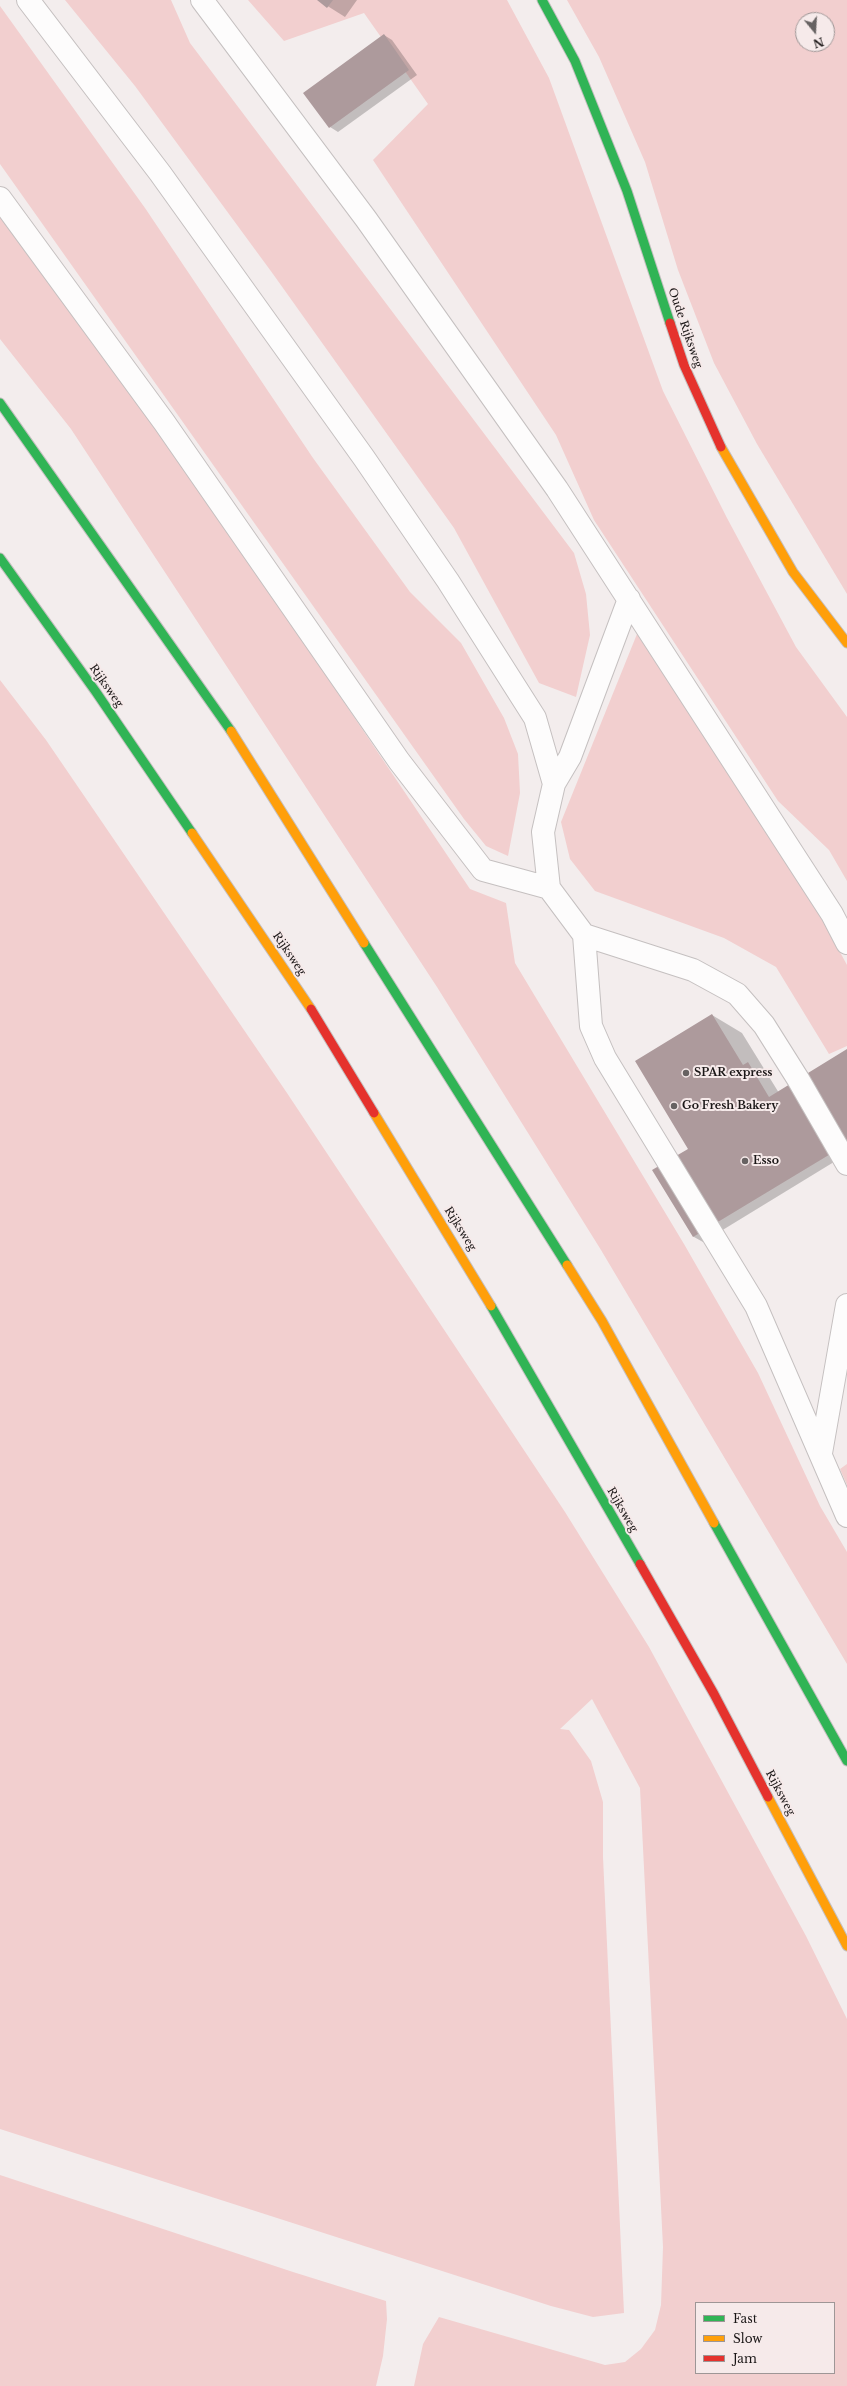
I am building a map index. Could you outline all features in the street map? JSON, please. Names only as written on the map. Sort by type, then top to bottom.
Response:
[{"type":"main road","name":"Oude Rijksweg","points":[[542,0],[575,61],[627,191],[684,365],[709,424],[735,475],[793,572],[847,644]]},
{"type":"main road","points":[[0,403],[232,733],[602,1321],[847,1761]]},
{"type":"main road","name":"Rijksweg","points":[[0,558],[96,692],[294,982],[474,1275],[714,1694],[847,1946]]},
{"type":"lane","points":[[28,0],[165,180],[364,458],[444,575],[535,718],[554,784]]},
{"type":"lane","points":[[202,0],[366,219],[557,489],[832,914],[847,943]]},
{"type":"lane","points":[[0,198],[164,422],[399,761],[483,870],[549,888]]},
{"type":"lane","points":[[629,599],[570,757],[554,784],[543,832],[549,888],[584,935],[591,1026],[602,1052],[756,1306],[847,1516]]},
{"type":"lane","points":[[584,935],[693,970],[737,994],[764,1025],[798,1079],[847,1164]]},
{"type":"lane","points":[[821,1453],[847,1305]]},
{"type":"shaded area","points":[[65,0],[171,0],[190,43],[574,553],[586,594],[590,635],[576,697],[539,683],[454,528],[273,274],[135,86]]},
{"type":"shaded area","points":[[248,0],[507,0],[549,78],[663,391],[727,518],[796,647],[847,717],[847,881],[829,850],[778,801],[594,520],[556,435],[373,160],[428,104],[364,13],[284,41]]},
{"type":"shaded area","points":[[567,0],[847,0],[847,594],[757,444],[714,363],[678,270],[645,162],[599,57]]},
{"type":"shaded area","points":[[0,6],[145,208],[313,458],[410,592],[461,643],[504,718],[518,754],[520,793],[508,856],[486,846],[464,819],[0,164]]},
{"type":"shaded area","points":[[0,213],[112,358],[470,889],[506,903],[515,963],[684,1244],[758,1373],[820,1506],[847,1552],[847,1664],[601,1250],[437,987],[71,429],[0,339]]},
{"type":"shaded area","points":[[637,634],[799,877],[847,965],[847,1046],[829,1054],[776,967],[724,938],[595,891],[570,859],[561,822]]},
{"type":"shaded area","points":[[0,680],[46,740],[287,1093],[565,1512],[649,1647],[806,1936],[847,2019],[847,2386],[414,2386],[423,2344],[439,2317],[605,2365],[625,2362],[641,2349],[655,2330],[661,2305],[663,2247],[640,1788],[592,1699],[560,1729],[569,1730],[591,1761],[603,1802],[603,1857],[624,2313],[593,2317],[551,2306],[0,2129]]},
{"type":"shaded area","points":[[847,1464],[847,1485],[840,1469]]},
{"type":"shaded area","points":[[0,2175],[293,2272],[386,2301],[387,2319],[383,2356],[376,2386],[0,2386]]},
{"type":"building","points":[[317,0],[333,0],[327,8]]},
{"type":"building","points":[[384,34],[409,70],[329,128],[303,93]]},
{"type":"building","points":[[712,1014],[743,1065],[748,1062],[769,1097],[847,1049],[847,1144],[693,1237],[652,1170],[688,1149],[635,1061]]},
{"type":"traffic: fast","points":[[542,0],[575,61],[627,191],[670,323]]},
{"type":"traffic: fast","points":[[0,403],[231,731]]},
{"type":"traffic: fast","points":[[0,558],[96,692],[192,833]]},
{"type":"traffic: fast","points":[[364,943],[567,1265]]},
{"type":"traffic: fast","points":[[491,1306],[640,1564]]},
{"type":"traffic: fast","points":[[714,1523],[847,1761]]},
{"type":"traffic: slow","points":[[721,447],[793,572],[847,643]]},
{"type":"traffic: slow","points":[[231,731],[364,943]]},
{"type":"traffic: slow","points":[[192,833],[311,1009]]},
{"type":"traffic: slow","points":[[374,1113],[491,1306]]},
{"type":"traffic: slow","points":[[567,1265],[602,1321],[714,1523]]},
{"type":"traffic: slow","points":[[768,1797],[847,1946]]},
{"type":"traffic: jam","points":[[670,323],[684,365],[721,447]]},
{"type":"traffic: jam","points":[[311,1009],[374,1113]]},
{"type":"traffic: jam","points":[[640,1564],[714,1694],[768,1797]]},
{"type":"place","name":"SPAR express","points":[[686,1073]]},
{"type":"place","name":"Go Fresh Bakery","points":[[674,1106]]},
{"type":"place","name":"Esso","points":[[745,1161]]}]
